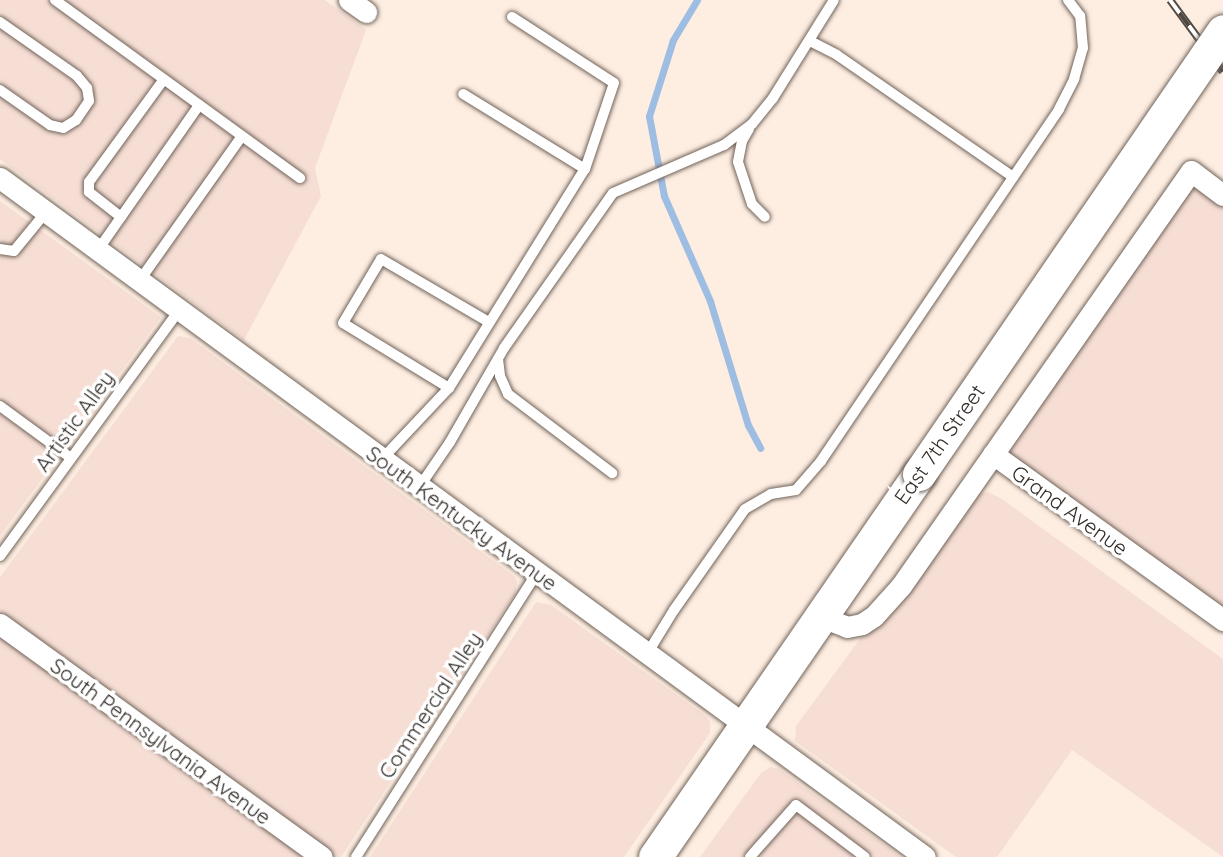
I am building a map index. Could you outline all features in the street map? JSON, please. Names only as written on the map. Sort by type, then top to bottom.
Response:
[{"type":"main road","name":"East 7th Street","points":[[656,857],[1223,31]]},
{"type":"street","points":[[993,454],[1191,171],[1223,194]]},
{"type":"street","name":"South Kentucky Avenue","points":[[0,178],[920,856]]},
{"type":"street","name":"Grand Avenue","points":[[819,616],[847,627],[862,624],[874,616],[901,586],[993,454],[1223,620]]},
{"type":"street","name":"South Pennsylvania Avenue","points":[[0,624],[322,857]]},
{"type":"lane","points":[[55,0],[300,178]]},
{"type":"lane","points":[[765,217],[752,204],[738,162],[742,141],[810,41],[834,0]]},
{"type":"lane","points":[[647,654],[674,610],[745,509],[771,494],[796,490],[821,461],[1059,109],[1074,79],[1083,48],[1080,16],[1068,0]]},
{"type":"lane","points":[[382,459],[449,388],[585,169],[614,83],[512,17]]},
{"type":"lane","points":[[0,22],[78,76],[88,88],[89,100],[76,120],[63,128],[50,125],[0,90]]},
{"type":"lane","points":[[810,41],[837,55],[1013,177]]},
{"type":"lane","points":[[121,218],[89,192],[89,182],[164,79]]},
{"type":"lane","points":[[463,94],[585,169]]},
{"type":"lane","points":[[99,250],[199,104]]},
{"type":"lane","points":[[420,486],[450,442],[498,359],[614,193],[676,163],[723,145],[752,124]]},
{"type":"lane","points":[[140,280],[242,136]]},
{"type":"lane","points":[[0,249],[14,251],[46,212]]},
{"type":"lane","points":[[449,388],[343,323],[381,259],[489,322]]},
{"type":"lane","name":"Artistic Alley","points":[[0,556],[180,309]]},
{"type":"lane","points":[[498,359],[500,376],[508,394],[612,473]]},
{"type":"lane","points":[[0,406],[71,458]]},
{"type":"lane","name":"Commercial Alley","points":[[356,857],[537,573]]},
{"type":"lane","points":[[750,857],[796,805],[865,857]]},
{"type":"shaded area","points":[[0,0],[325,0],[366,30],[315,168],[321,196],[244,340],[0,159]]},
{"type":"shaded area","points":[[1195,181],[1223,202],[1223,611],[1003,454]]},
{"type":"shaded area","points":[[0,201],[161,317],[0,536]]},
{"type":"shaded area","points":[[178,336],[190,338],[514,576],[517,581],[515,594],[341,857],[0,857],[0,577]]},
{"type":"shaded area","points":[[988,492],[1002,499],[1223,659],[1223,857],[1072,750],[997,857],[956,857],[795,741],[796,726],[862,636],[972,496]]},
{"type":"shaded area","points":[[536,602],[551,605],[706,716],[710,722],[710,733],[624,857],[370,857]]},
{"type":"shaded area","points":[[771,767],[779,769],[901,857],[700,857],[761,773]]},
{"type":"waterway","points":[[697,0],[673,40],[649,116],[664,196],[710,301],[748,425],[760,448]]},
{"type":"railway","points":[[1170,0],[1223,72]]}]
